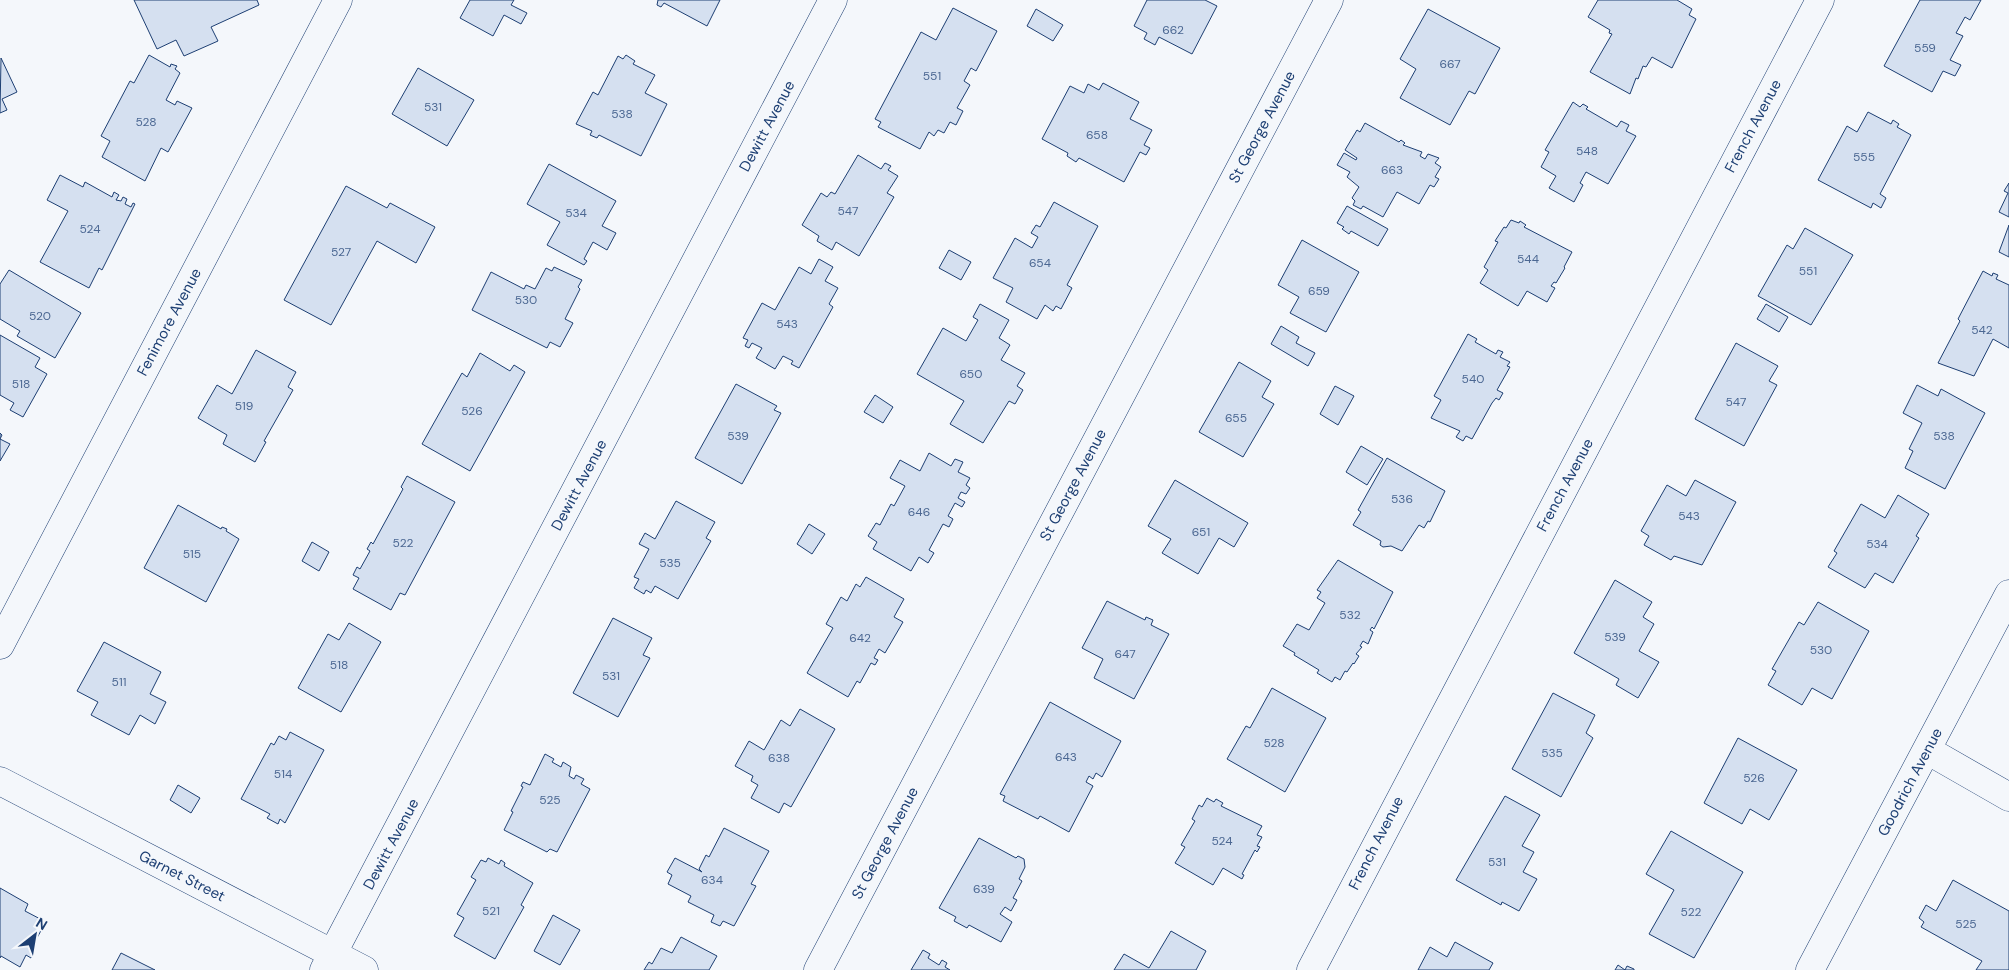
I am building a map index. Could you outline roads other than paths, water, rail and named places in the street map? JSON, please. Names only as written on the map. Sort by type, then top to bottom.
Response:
[{"type":"street","name":"Fenimore Avenue","points":[[0,644],[338,0]]},
{"type":"street","name":"Dewitt Avenue","points":[[329,962],[833,0]]},
{"type":"street","name":"St George Avenue","points":[[818,970],[1328,0]]},
{"type":"street","name":"French Avenue","points":[[1311,970],[1820,0]]},
{"type":"street","name":"Goodrich Avenue","points":[[1810,970],[2009,594]]},
{"type":"street","points":[[1928,750],[2009,797]]},
{"type":"street","name":"Garnet Street","points":[[0,781],[329,962],[364,970]]}]
